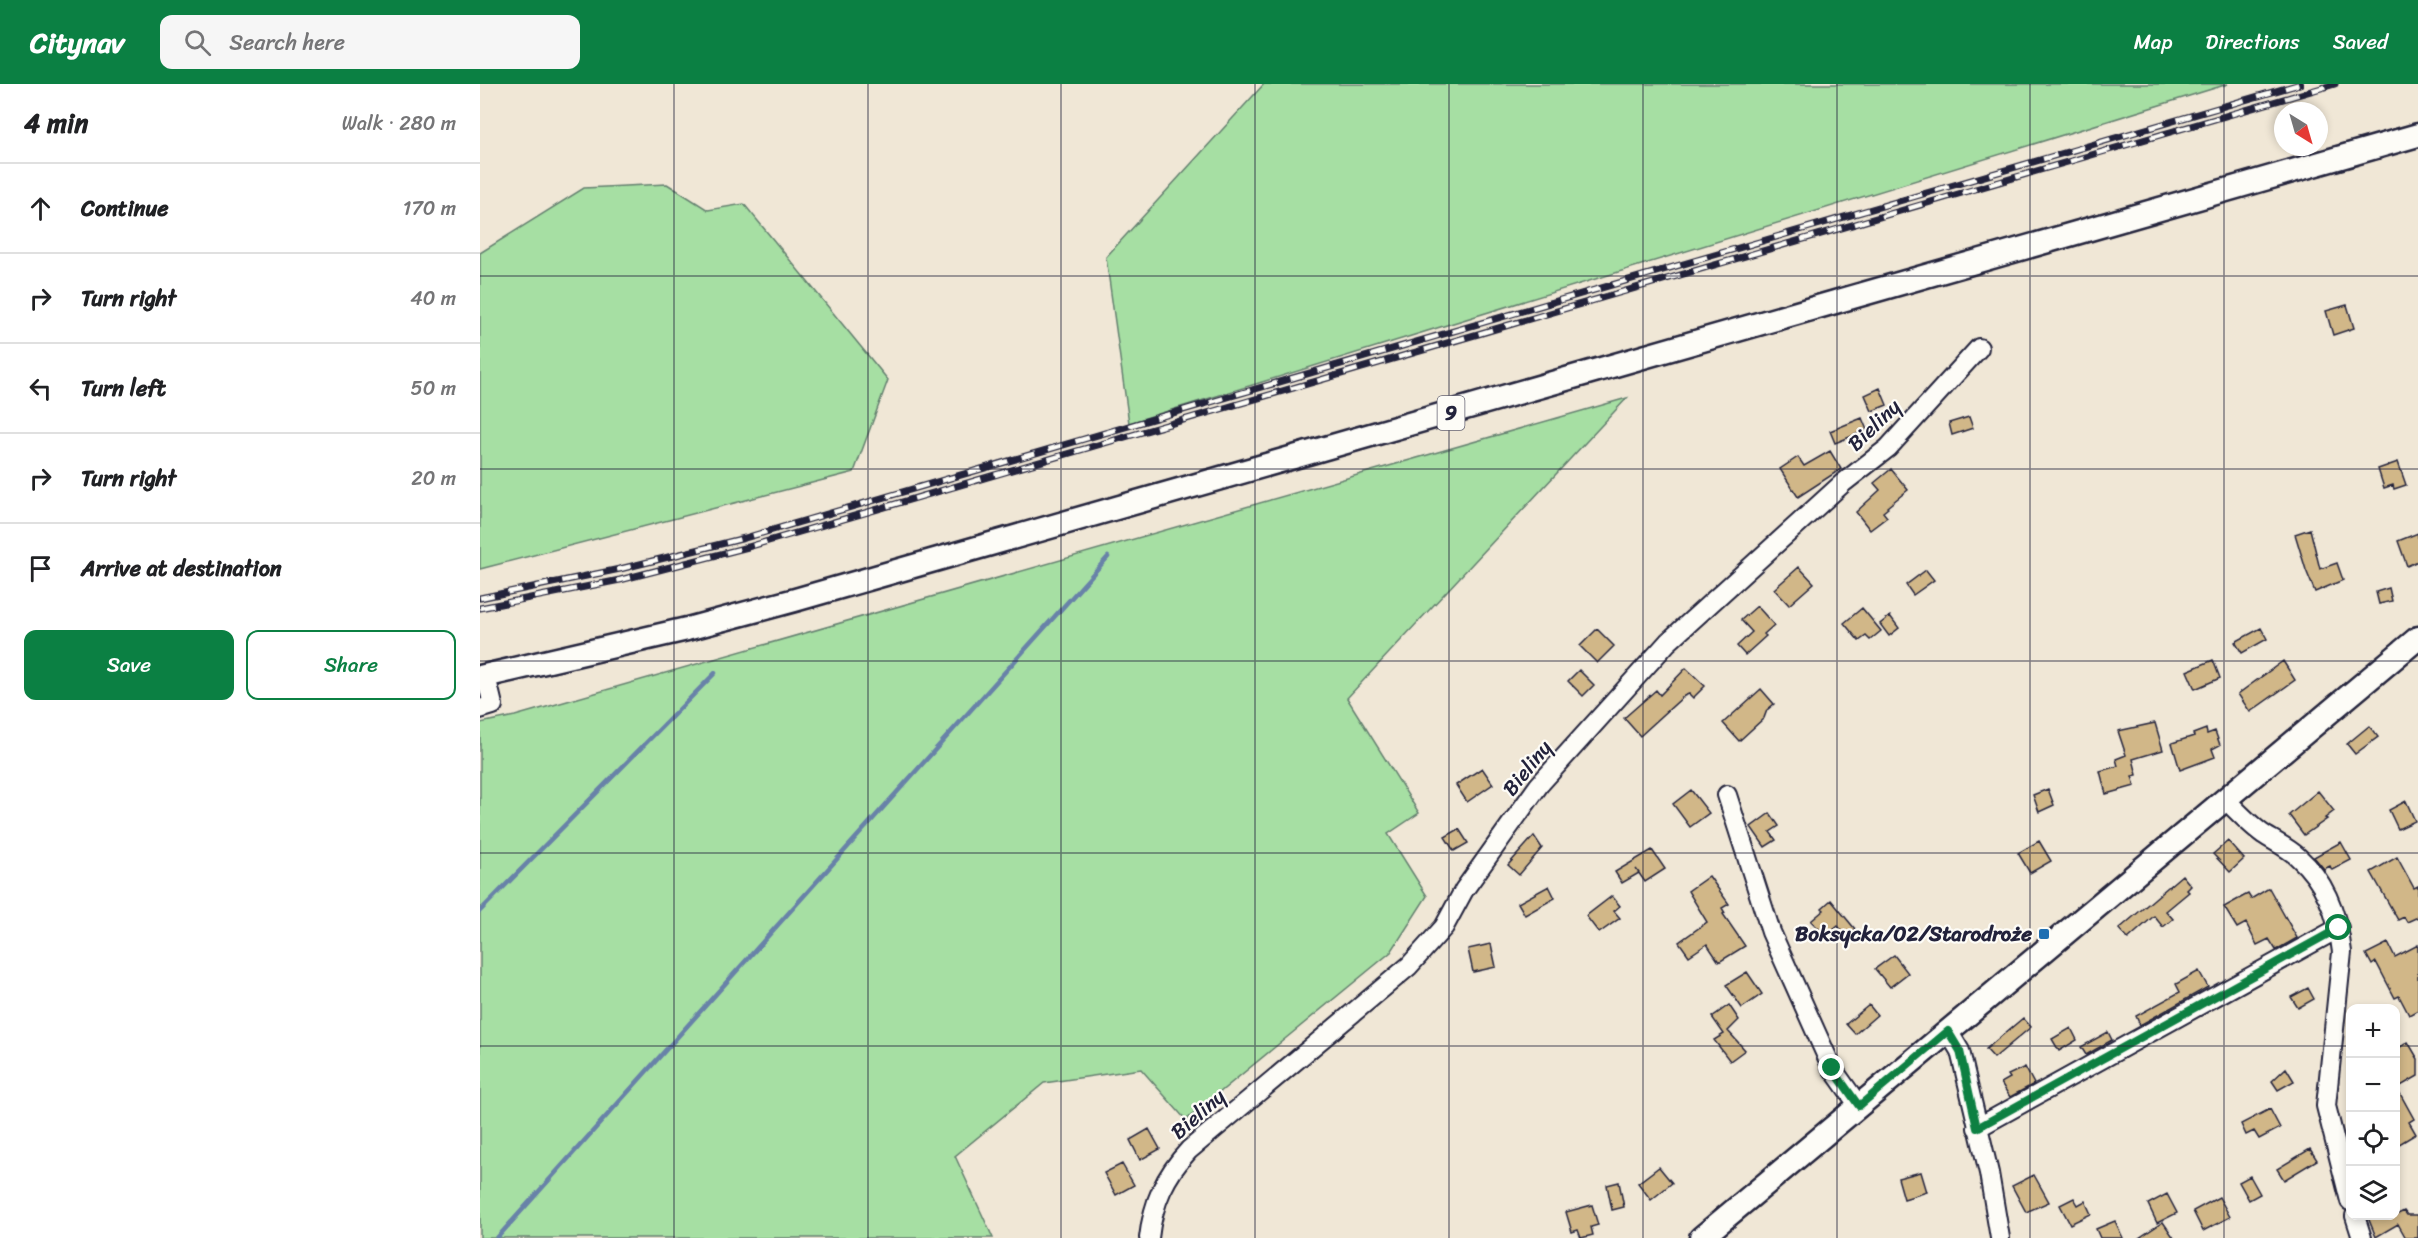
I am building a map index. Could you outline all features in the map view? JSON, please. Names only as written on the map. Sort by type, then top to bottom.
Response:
[{"type":"main road","name":"9","points":[[483,677],[687,629],[839,588],[2418,135]]},
{"type":"main road","points":[[1701,1238],[2418,639]]},
{"type":"street","name":"Bieliny","points":[[1149,1238],[1161,1188],[1172,1169],[1189,1150],[1409,966],[1444,927],[1464,890],[1539,785],[1668,642],[1843,483],[1888,448],[1979,348]]},
{"type":"street","points":[[480,709],[493,705],[483,677]]},
{"type":"street","points":[[1726,795],[1770,932],[1832,1068],[1859,1106]]},
{"type":"street","points":[[2225,799],[2262,834],[2298,857],[2318,878],[2332,904],[2339,928],[2342,952],[2326,1106],[2346,1184]]},
{"type":"street","points":[[1977,1128],[2339,928]]},
{"type":"street","points":[[1948,1031],[1960,1051],[1989,1173],[2000,1238]]},
{"type":"street","points":[[2356,1220],[2361,1238]]},
{"type":"green space","points":[[1264,84],[2228,84],[1129,423],[1106,257]]},
{"type":"green space","points":[[667,184],[708,210],[744,204],[888,380],[854,472],[480,569],[480,253],[584,188]]},
{"type":"green space","points":[[1627,398],[1347,698],[1419,813],[1388,834],[1427,896],[1391,952],[1186,1120],[1141,1069],[1044,1083],[955,1156],[993,1238],[480,1238],[480,723],[515,716]]},
{"type":"building","points":[[2347,305],[2354,328],[2333,335],[2326,311]]},
{"type":"building","points":[[1880,388],[1887,405],[1872,411],[1865,395]]},
{"type":"building","points":[[1969,417],[1973,428],[1952,435],[1949,423]]},
{"type":"building","points":[[1862,418],[1867,430],[1835,443],[1830,431]]},
{"type":"building","points":[[1830,451],[1841,469],[1798,497],[1780,469],[1798,457],[1804,466]]},
{"type":"building","points":[[2398,462],[2406,485],[2394,489],[2393,485],[2384,488],[2378,469]]},
{"type":"building","points":[[1891,469],[1908,490],[1887,507],[1883,512],[1887,517],[1870,530],[1856,512],[1880,490],[1874,483]]},
{"type":"building","points":[[2310,529],[2320,569],[2337,563],[2343,580],[2315,592],[2295,534]]},
{"type":"building","points":[[2418,533],[2418,561],[2407,566],[2398,541]]},
{"type":"building","points":[[1799,567],[1814,583],[1789,605],[1774,589]]},
{"type":"building","points":[[1926,570],[1934,580],[1913,595],[1906,585]]},
{"type":"building","points":[[2389,588],[2392,601],[2379,604],[2376,592]]},
{"type":"building","points":[[1757,606],[1774,625],[1764,634],[1766,636],[1745,655],[1737,646],[1752,632],[1741,620]]},
{"type":"building","points":[[1862,608],[1881,631],[1870,640],[1866,636],[1859,641],[1844,623]]},
{"type":"building","points":[[1890,616],[1899,628],[1889,636],[1880,624]]},
{"type":"building","points":[[2261,628],[2267,639],[2242,653],[2235,642]]},
{"type":"building","points":[[1597,629],[1614,646],[1597,663],[1580,646]]},
{"type":"building","points":[[2213,660],[2220,678],[2195,689],[2187,671]]},
{"type":"building","points":[[2283,661],[2295,680],[2250,712],[2238,694]]},
{"type":"building","points":[[1686,668],[1705,686],[1693,698],[1689,694],[1684,696],[1640,736],[1624,718],[1656,690],[1660,695]]},
{"type":"building","points":[[1579,670],[1594,685],[1583,696],[1568,681]]},
{"type":"building","points":[[1761,689],[1774,704],[1767,710],[1764,718],[1739,741],[1723,723]]},
{"type":"building","points":[[2155,723],[2163,750],[2133,759],[2137,775],[2132,776],[2135,786],[2106,794],[2100,771],[2118,766],[2116,759],[2126,755],[2118,731]]},
{"type":"building","points":[[2369,726],[2378,737],[2355,754],[2347,744]]},
{"type":"building","points":[[2206,729],[2207,734],[2215,731],[2220,745],[2212,749],[2215,757],[2180,770],[2172,743],[2194,736],[2193,734]]},
{"type":"building","points":[[1482,768],[1493,784],[1467,802],[1456,785]]},
{"type":"building","points":[[2048,789],[2054,805],[2039,812],[2033,795]]},
{"type":"building","points":[[1691,790],[1709,813],[1690,827],[1673,804]]},
{"type":"building","points":[[2318,791],[2334,811],[2325,818],[2327,819],[2304,835],[2289,815]]},
{"type":"building","points":[[2406,801],[2415,821],[2398,829],[2389,810]]},
{"type":"building","points":[[1770,813],[1779,826],[1770,832],[1776,840],[1765,847],[1751,827]]},
{"type":"building","points":[[1459,829],[1468,843],[1454,851],[1445,837]]},
{"type":"building","points":[[1534,836],[1542,848],[1519,875],[1508,865]]},
{"type":"building","points":[[2039,841],[2051,861],[2030,873],[2018,853]]},
{"type":"building","points":[[2228,841],[2244,859],[2230,872],[2213,854]]},
{"type":"building","points":[[2341,842],[2351,860],[2332,870],[2330,866],[2324,869],[2314,857]]},
{"type":"building","points":[[1652,850],[1665,869],[1645,882],[1639,873],[1622,883],[1615,872]]},
{"type":"building","points":[[2397,857],[2414,888],[2418,886],[2418,917],[2407,922],[2404,917],[2398,920],[2371,872]]},
{"type":"building","points":[[2182,875],[2191,886],[2187,890],[2189,892],[2166,911],[2173,919],[2163,927],[2154,916],[2128,939],[2119,929]]},
{"type":"building","points":[[1709,876],[1729,904],[1722,908],[1725,913],[1723,914],[1745,946],[1719,962],[1707,944],[1689,956],[1679,942],[1707,922],[1688,891]]},
{"type":"building","points":[[1549,886],[1555,898],[1525,915],[1518,903]]},
{"type":"building","points":[[2269,888],[2297,938],[2276,950],[2269,939],[2257,945],[2246,923],[2237,928],[2224,907],[2248,894],[2251,899]]},
{"type":"building","points":[[1612,896],[1620,906],[1614,911],[1620,918],[1599,933],[1586,916]]},
{"type":"building","points":[[1831,900],[1855,929],[1847,936],[1838,926],[1826,936],[1811,921],[1824,910],[1822,908]]},
{"type":"building","points":[[2388,943],[2395,957],[2418,945],[2418,1010],[2409,1015],[2399,996],[2395,998],[2376,962],[2372,965],[2366,954]]},
{"type":"building","points":[[1491,944],[1496,967],[1473,972],[1468,949]]},
{"type":"building","points":[[1894,955],[1908,973],[1890,987],[1875,969]]},
{"type":"building","points":[[2199,971],[2208,987],[2140,1025],[2136,1016],[2180,992],[2176,984]]},
{"type":"building","points":[[1747,972],[1762,994],[1742,1008],[1726,985]]},
{"type":"building","points":[[2308,988],[2314,999],[2298,1008],[2291,997]]},
{"type":"building","points":[[1729,1005],[1739,1020],[1728,1031],[1745,1050],[1730,1061],[1714,1040],[1724,1034],[1712,1017]]},
{"type":"building","points":[[1869,1005],[1877,1015],[1855,1034],[1846,1024]]},
{"type":"building","points":[[2023,1018],[2031,1027],[1994,1058],[1986,1049]]},
{"type":"building","points":[[2071,1028],[2077,1040],[2059,1051],[2052,1039]]},
{"type":"building","points":[[2108,1032],[2112,1040],[2086,1055],[2081,1047]]},
{"type":"building","points":[[2408,1042],[2418,1059],[2418,1076],[2400,1086],[2400,1058],[2400,1047]]},
{"type":"building","points":[[2025,1067],[2034,1084],[2010,1097],[2001,1083],[2010,1078],[2008,1075]]},
{"type":"building","points":[[2286,1068],[2294,1081],[2278,1090],[2272,1081]]},
{"type":"building","points":[[2400,1093],[2414,1119],[2409,1122],[2416,1134],[2400,1144]]},
{"type":"building","points":[[2270,1109],[2280,1128],[2259,1139],[2254,1131],[2246,1135],[2241,1124]]},
{"type":"building","points":[[1149,1129],[1160,1149],[1140,1160],[1130,1140]]},
{"type":"building","points":[[2310,1149],[2317,1160],[2284,1180],[2277,1169]]},
{"type":"building","points":[[1122,1164],[1134,1185],[1116,1195],[1104,1173]]},
{"type":"building","points":[[1659,1167],[1672,1183],[1651,1200],[1638,1183]]},
{"type":"building","points":[[1921,1172],[1927,1192],[1904,1199],[1898,1178]]},
{"type":"building","points":[[2034,1175],[2049,1202],[2026,1212],[2012,1186]]},
{"type":"building","points":[[2250,1176],[2260,1194],[2249,1200],[2239,1182]]},
{"type":"building","points":[[1619,1182],[1624,1207],[1612,1210],[1607,1185]]},
{"type":"building","points":[[2167,1194],[2177,1213],[2157,1223],[2148,1204]]},
{"type":"building","points":[[2219,1197],[2230,1217],[2203,1231],[2193,1211]]},
{"type":"building","points":[[2074,1198],[2078,1205],[2085,1201],[2091,1214],[2070,1224],[2060,1205]]},
{"type":"building","points":[[1592,1205],[1598,1225],[1591,1227],[1593,1235],[1581,1238],[1578,1230],[1572,1232],[1566,1212]]},
{"type":"building","points":[[2404,1211],[2407,1215],[2418,1215],[2418,1238],[2406,1238],[2398,1224],[2376,1237],[2369,1220],[2400,1220],[2400,1213]]},
{"type":"building","points":[[2115,1221],[2123,1238],[2100,1238],[2096,1229]]},
{"type":"building","points":[[2163,1222],[2174,1238],[2139,1238]]},
{"type":"waterway","points":[[497,1238],[1108,557]]},
{"type":"waterway","points":[[480,911],[715,673]]},
{"type":"railway","points":[[480,598],[620,569],[745,538],[2300,84]]},
{"type":"railway","points":[[480,608],[620,580],[748,547],[2335,84]]},
{"type":"place","name":"Boksycka/02/Starodroże","points":[[2044,934]]},
{"type":"route","points":[[1832,1068],[1859,1106],[1948,1031],[1960,1051],[1977,1128],[2339,928]]}]
